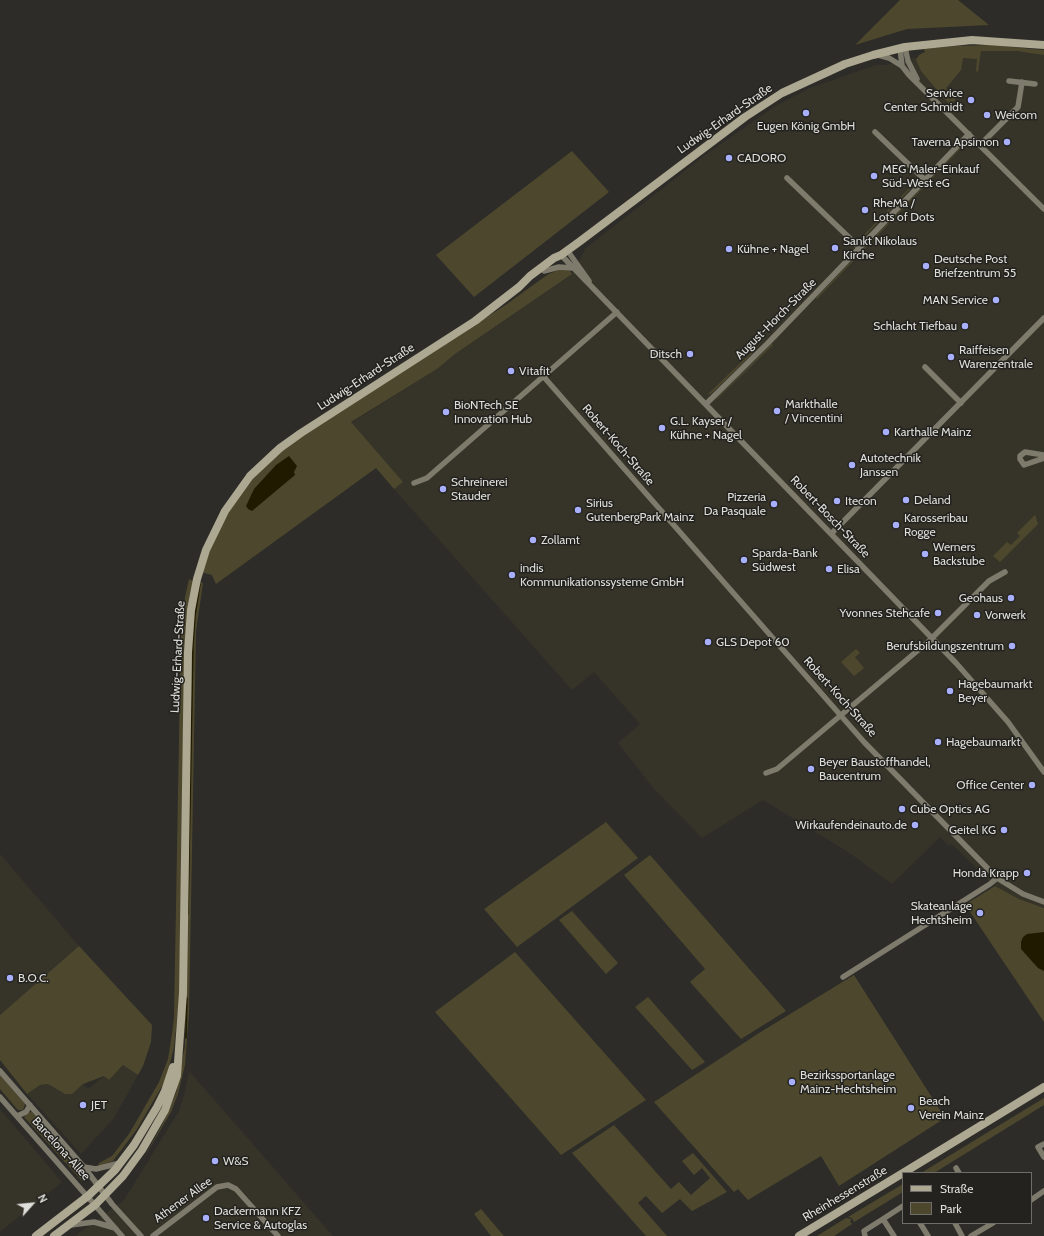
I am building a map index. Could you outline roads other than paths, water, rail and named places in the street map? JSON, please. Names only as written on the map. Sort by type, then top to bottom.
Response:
[{"type":"main road","name":"Ludwig-Erhard-Straße","points":[[54,1236],[95,1205],[123,1176],[142,1150],[165,1110],[177,1076],[183,993],[188,652],[193,596],[206,550],[216,527],[250,476],[280,448],[328,414],[474,321],[554,258],[564,253],[764,104],[817,76],[873,55],[903,48],[972,40],[1044,45]]},
{"type":"main road","name":"Ludwig-Erhard-Straße","points":[[519,287],[556,262],[564,253]]},
{"type":"main road","name":"Ludwig-Erhard-Straße","points":[[36,1236],[99,1187],[122,1162],[166,1091],[180,1039]]},
{"type":"main road","name":"Rheinhessenstraße","points":[[1028,1097],[1044,1084]]},
{"type":"main road","name":"Rheinhessenstraße","points":[[905,1172],[1044,1087]]},
{"type":"main road","name":"Rheinhessenstraße","points":[[799,1236],[902,1174]]},
{"type":"street","points":[[902,66],[903,48]]},
{"type":"street","points":[[903,48],[911,68],[921,86]]},
{"type":"street","points":[[873,55],[889,58],[902,66],[980,145],[1043,205]]},
{"type":"street","points":[[1009,81],[1035,84]]},
{"type":"street","points":[[980,145],[1018,107],[1022,82]]},
{"type":"street","points":[[875,132],[925,180]]},
{"type":"street","name":"August-Horch-Straße","points":[[706,404],[860,248],[969,134]]},
{"type":"street","points":[[787,178],[860,248]]},
{"type":"street","name":"Robert-Bosch-Straße","points":[[564,253],[572,268],[592,285],[932,638],[1008,722],[1044,772]]},
{"type":"street","name":"Robert-Bosch-Straße","points":[[564,253],[584,272],[592,285]]},
{"type":"street","points":[[544,271],[563,267],[572,268]]},
{"type":"street","points":[[414,483],[427,478],[617,312]]},
{"type":"street","points":[[831,534],[1044,318]]},
{"type":"street","points":[[925,367],[961,403]]},
{"type":"street","name":"Robert-Koch-Straße","points":[[543,376],[890,769],[997,878],[1023,894],[1044,902]]},
{"type":"street","points":[[766,773],[777,769],[932,638],[989,581],[1005,572]]},
{"type":"street","points":[[843,977],[990,884],[997,878]]},
{"type":"street","name":"Barcelona-Allee","points":[[0,1071],[84,1167],[99,1187]]},
{"type":"street","name":"Barcelona-Allee","points":[[0,1097],[88,1196]]},
{"type":"street","name":"Barcelona-Allee","points":[[17,1116],[26,1112],[30,1106]]},
{"type":"street","points":[[1044,1144],[1038,1147],[1044,1157]]},
{"type":"street","name":"Barcelona-Allee","points":[[84,1167],[96,1169],[122,1162]]},
{"type":"street","name":"Athener Allee","points":[[153,1236],[218,1187],[228,1185],[236,1189],[278,1236]]},
{"type":"street","points":[[99,1187],[141,1236]]},
{"type":"street","points":[[1032,1199],[1044,1191]]},
{"type":"street","points":[[88,1196],[122,1236]]},
{"type":"street","points":[[865,1236],[864,1231],[902,1207]]},
{"type":"street","points":[[883,1219],[894,1236]]},
{"type":"street","points":[[66,1227],[94,1222],[115,1228]]},
{"type":"street","points":[[921,1224],[928,1236]]},
{"type":"street","points":[[956,1224],[962,1236]]},
{"type":"street","points":[[971,1236],[990,1224]]},
{"type":"waterway","points":[[188,914],[193,645],[195,616],[200,584]]},
{"type":"waterway","points":[[186,1038],[187,998]]},
{"type":"place","name":"Service Center Schmidt","points":[[971,100]]},
{"type":"place","name":"Eugen König GmbH","points":[[806,113]]},
{"type":"place","name":"Weicom","points":[[987,115]]},
{"type":"place","name":"Taverna Apsimon","points":[[1007,142]]},
{"type":"place","name":"CADORO","points":[[729,158]]},
{"type":"place","name":"MEG Maler-Einkauf Süd-West eG","points":[[874,176]]},
{"type":"place","name":"RheMa / Lots of Dots","points":[[865,210]]},
{"type":"place","name":"Sankt Nikolaus Kirche","points":[[835,248]]},
{"type":"place","name":"Kühne + Nagel","points":[[729,249]]},
{"type":"place","name":"Deutsche Post Briefzentrum 55","points":[[926,266]]},
{"type":"place","name":"MAN Service","points":[[996,300]]},
{"type":"place","name":"Schlacht Tiefbau","points":[[965,326]]},
{"type":"place","name":"Ditsch","points":[[690,354]]},
{"type":"place","name":"Raiffeisen Warenzentrale","points":[[951,357]]},
{"type":"place","name":"Vitafit","points":[[511,371]]},
{"type":"place","name":"Markthalle / Vincentini","points":[[777,411]]},
{"type":"place","name":"BioNTech SE Innovation Hub","points":[[446,412]]},
{"type":"place","name":"G.L. Kayser / Kühne + Nagel","points":[[662,428]]},
{"type":"place","name":"Karthalle Mainz","points":[[886,432]]},
{"type":"place","name":"Autotechnik Janssen","points":[[852,465]]},
{"type":"place","name":"Schreinerei Stauder","points":[[443,489]]},
{"type":"place","name":"Deland","points":[[906,500]]},
{"type":"place","name":"Itecon","points":[[837,501]]},
{"type":"place","name":"Pizzeria Da Pasquale","points":[[774,504]]},
{"type":"place","name":"Sirius GutenbergPark Mainz","points":[[578,510]]},
{"type":"place","name":"Karosseribau Rogge","points":[[896,525]]},
{"type":"place","name":"Zollamt","points":[[533,540]]},
{"type":"place","name":"Werners Backstube","points":[[925,554]]},
{"type":"place","name":"Sparda-Bank Südwest","points":[[744,560]]},
{"type":"place","name":"Elisa","points":[[829,569]]},
{"type":"place","name":"indis Kommunikationssysteme GmbH","points":[[512,575]]},
{"type":"place","name":"Geohaus","points":[[1011,598]]},
{"type":"place","name":"Yvonnes Stehcafe","points":[[938,613]]},
{"type":"place","name":"Vorwerk","points":[[977,615]]},
{"type":"place","name":"GLS Depot 60","points":[[708,642]]},
{"type":"place","name":"Berufsbildungszentrum","points":[[1012,646]]},
{"type":"place","name":"Hagebaumarkt Beyer","points":[[950,691]]},
{"type":"place","name":"Hagebaumarkt","points":[[938,742]]},
{"type":"place","name":"Beyer Baustoffhandel, Baucentrum","points":[[811,769]]},
{"type":"place","name":"Office Center","points":[[1032,785]]},
{"type":"place","name":"Cube Optics AG","points":[[902,809]]},
{"type":"place","name":"Wirkaufendeinauto.de","points":[[915,825]]},
{"type":"place","name":"Geitel KG","points":[[1004,830]]},
{"type":"place","name":"Honda Krapp","points":[[1027,873]]},
{"type":"place","name":"Skateanlage Hechtsheim","points":[[980,913]]},
{"type":"place","name":"B.O.C.","points":[[10,978]]},
{"type":"place","name":"Bezirkssportanlage Mainz-Hechtsheim","points":[[792,1082]]},
{"type":"place","name":"JET","points":[[83,1105]]},
{"type":"place","name":"Beach Verein Mainz","points":[[911,1108]]},
{"type":"place","name":"W&S","points":[[215,1161]]},
{"type":"place","name":"Dackermann KFZ Service & Autoglas","points":[[206,1218]]}]
